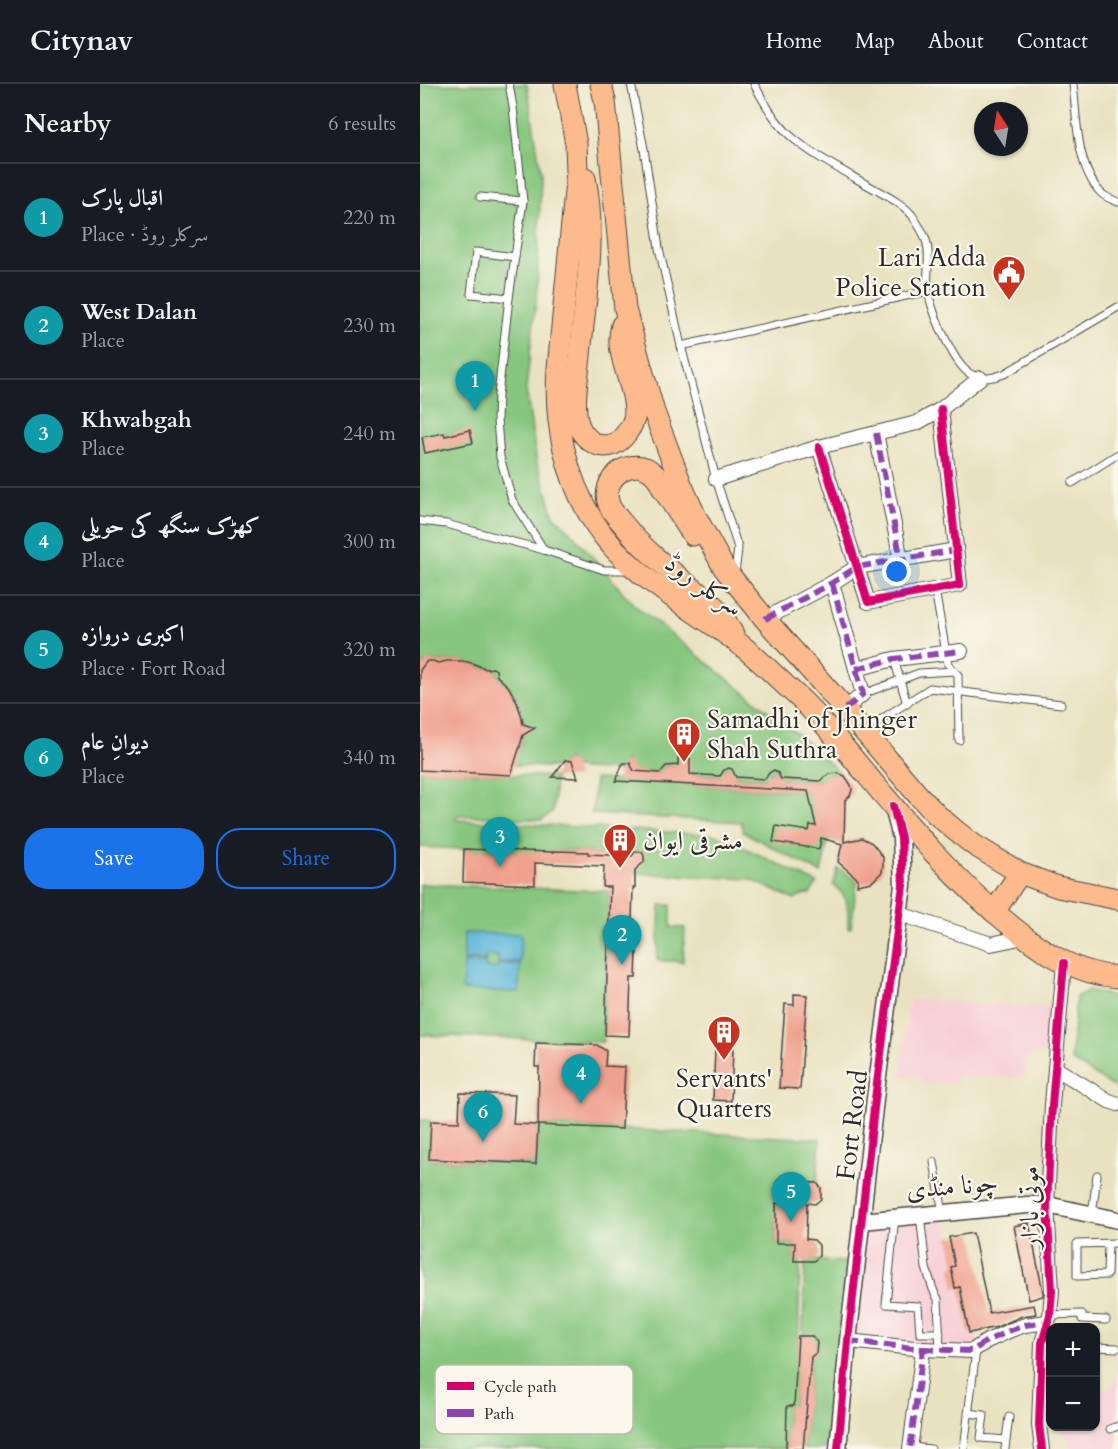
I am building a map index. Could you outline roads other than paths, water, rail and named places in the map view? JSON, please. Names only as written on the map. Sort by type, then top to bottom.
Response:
[{"type":"main road","name":"سرکلر روڈ","points":[[565,84],[576,144],[576,189],[556,387],[559,428],[568,469],[579,496],[595,524],[610,544],[636,570],[738,642],[797,696],[943,863],[994,912],[1037,947],[1064,963],[1090,972],[1118,976]]},
{"type":"main road","name":"سرکلر روڈ","points":[[602,84],[625,309],[654,412],[681,484],[695,515],[729,574],[765,619],[936,814],[974,845],[1005,866],[1058,888],[1118,899]]},
{"type":"main road","points":[[576,144],[588,194],[591,236],[577,419],[580,430],[587,439],[605,446],[622,439],[633,420],[633,399],[619,341],[625,309]]},
{"type":"main road","points":[[729,574],[694,536],[655,474],[635,466],[623,469],[611,479],[607,494],[610,506],[617,517],[652,555],[722,615],[738,642]]},
{"type":"main road","points":[[994,912],[1020,873]]},
{"type":"street","points":[[716,478],[819,447],[917,423],[941,409],[980,378]]},
{"type":"street","points":[[819,447],[868,602],[960,585],[941,409]]},
{"type":"street","points":[[876,433],[902,560]]},
{"type":"street","points":[[765,619],[857,567],[956,550]]},
{"type":"street","points":[[832,583],[863,694],[845,709]]},
{"type":"street","points":[[856,669],[894,659],[961,651]]},
{"type":"street","name":"Fort Road","points":[[838,1449],[875,1100],[903,885],[901,838],[893,806]]},
{"type":"street","points":[[900,914],[991,944],[1024,937]]},
{"type":"street","name":"موتی بازار","points":[[1048,1323],[1052,1291],[1047,1205],[1064,963]]},
{"type":"street","points":[[1055,1068],[1109,1101],[1118,1104]]},
{"type":"street","name":"چونا منڈی","points":[[862,1221],[1027,1205],[1047,1205],[1118,1220]]},
{"type":"street","points":[[848,1341],[923,1349],[972,1351],[1011,1330],[1049,1319]]},
{"type":"street","name":"موتی بازار","points":[[1042,1449],[1039,1425],[1046,1343]]},
{"type":"street","points":[[911,1448],[923,1349]]},
{"type":"lane","points":[[509,84],[523,201],[509,298],[497,420],[500,456],[512,500],[544,550]]},
{"type":"lane","points":[[632,84],[659,248],[681,346],[716,478],[738,548],[729,574]]},
{"type":"lane","points":[[754,84],[780,125],[794,139],[828,162],[894,200],[912,214],[925,236],[929,258],[928,291],[945,338],[968,373],[980,378],[991,379],[1004,374],[1118,307]]},
{"type":"lane","points":[[1073,84],[1084,165],[1103,195],[1118,202]]},
{"type":"lane","points":[[480,197],[523,201]]},
{"type":"lane","points":[[509,298],[471,294],[476,252],[515,257]]},
{"type":"lane","points":[[681,346],[928,291]]},
{"type":"lane","points":[[1072,483],[1118,454]]},
{"type":"lane","points":[[420,521],[446,524],[544,550],[604,570],[636,570]]},
{"type":"lane","points":[[935,590],[948,664],[958,675],[959,740]]},
{"type":"lane","points":[[894,659],[907,704]]},
{"type":"lane","points":[[863,694],[919,673],[954,671]]},
{"type":"lane","points":[[863,731],[930,688],[1061,704]]},
{"type":"lane","points":[[934,1162],[943,1213]]},
{"type":"lane","points":[[1092,1215],[1097,1175]]},
{"type":"lane","points":[[920,1215],[926,1268],[938,1299],[940,1350]]},
{"type":"lane","points":[[895,1217],[886,1304],[918,1306],[920,1333],[939,1333]]},
{"type":"lane","points":[[1108,1244],[1107,1275],[1077,1276],[1077,1244],[1108,1244],[1118,1244]]},
{"type":"lane","points":[[1049,1319],[1082,1314],[1082,1319],[1106,1320]]},
{"type":"lane","points":[[1100,1347],[1117,1348]]},
{"type":"lane","points":[[964,1449],[976,1348]]},
{"type":"lane","points":[[968,1413],[984,1415],[981,1438],[1006,1440]]},
{"type":"lane","points":[[1005,1449],[1009,1417]]},
{"type":"lane","points":[[1110,1429],[1118,1426]]},
{"type":"lane","points":[[911,1448],[931,1449]]},
{"type":"water","points":[[464,933],[521,934],[520,962],[498,962],[498,956],[486,956],[486,960],[464,960]]},
{"type":"water","points":[[464,962],[485,963],[485,968],[498,968],[498,964],[520,964],[519,992],[462,990]]},
{"type":"place","name":"Lari Adda Police Station","points":[[1009,301]]},
{"type":"place","name":"اقبال پارک","points":[[475,411]]},
{"type":"place","name":"Samadhi of Jhinger Shah Suthra","points":[[684,763]]},
{"type":"place","name":"Khwabgah","points":[[500,867]]},
{"type":"place","name":"مشرقی ایوان","points":[[620,869]]},
{"type":"place","name":"West Dalan","points":[[622,965]]},
{"type":"place","name":"Servants' Quarters","points":[[724,1061]]},
{"type":"place","name":"کھڑک سنگھ کی حویلی","points":[[581,1104]]},
{"type":"place","name":"دیوانِ عام","points":[[483,1142]]},
{"type":"place","name":"اکبری دروازہ","points":[[791,1222]]}]
